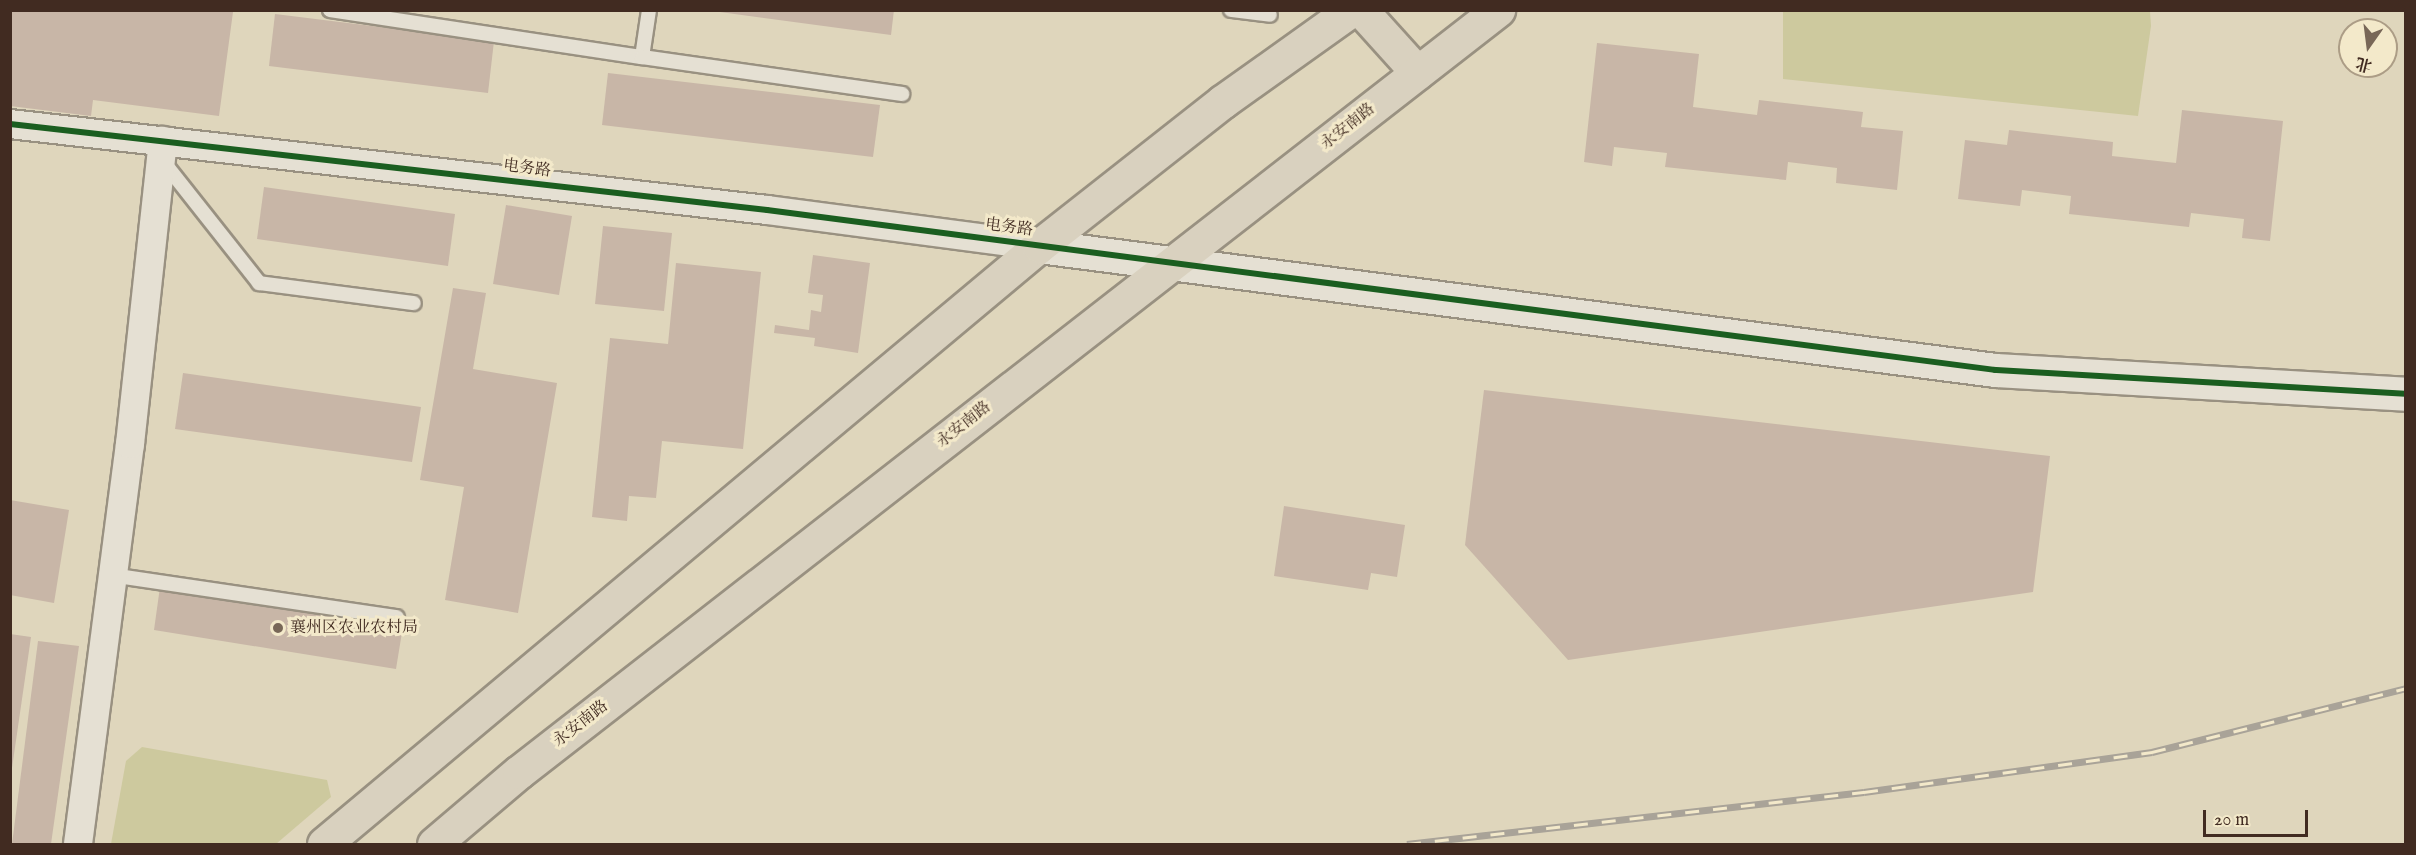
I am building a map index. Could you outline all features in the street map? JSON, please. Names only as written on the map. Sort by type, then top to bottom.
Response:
[{"type":"main road","points":[[324,844],[1039,246],[1222,102],[1351,10]]},
{"type":"main road","points":[[1361,10],[1418,72]]},
{"type":"main road","name":"永安南路","points":[[434,844],[519,772],[1498,10]]},
{"type":"street","name":"电务路","points":[[10,124],[162,150],[1039,246]]},
{"type":"street","points":[[78,844],[111,575],[130,444],[162,150]]},
{"type":"street","points":[[1039,246],[1995,370],[2406,394]]},
{"type":"lane","points":[[330,10],[902,94]]},
{"type":"lane","points":[[642,57],[649,10]]},
{"type":"lane","points":[[1231,10],[1270,15]]},
{"type":"lane","points":[[162,150],[259,283],[414,303]]},
{"type":"lane","points":[[111,575],[397,617]]},
{"type":"shaded area","points":[[1783,11],[2150,11],[2151,26],[2138,116],[1783,79]]},
{"type":"shaded area","points":[[142,747],[327,780],[331,797],[276,844],[111,844],[126,761]]},
{"type":"building","points":[[10,10],[233,12],[219,116],[93,100],[91,116],[10,106]]},
{"type":"building","points":[[705,10],[894,10],[891,35]]},
{"type":"building","points":[[275,14],[494,41],[488,93],[269,66]]},
{"type":"building","points":[[1597,43],[1699,54],[1693,107],[1757,115],[1759,100],[1863,112],[1861,127],[1903,131],[1897,190],[1836,183],[1837,168],[1788,162],[1786,180],[1665,167],[1667,153],[1614,147],[1612,166],[1584,162]]},
{"type":"building","points":[[608,73],[880,105],[873,157],[602,125]]},
{"type":"building","points":[[2182,110],[2283,121],[2270,241],[2242,238],[2244,219],[2191,213],[2189,227],[2069,214],[2071,196],[2022,190],[2020,206],[1958,199],[1965,140],[2007,145],[2009,130],[2113,142],[2112,156],[2176,163]]},
{"type":"building","points":[[264,187],[455,214],[448,266],[257,239]]},
{"type":"building","points":[[506,205],[572,216],[559,295],[493,284]]},
{"type":"building","points":[[603,226],[672,233],[664,311],[595,304]]},
{"type":"building","points":[[813,255],[870,263],[858,353],[814,346],[815,338],[774,333],[775,325],[809,330],[811,310],[821,312],[823,295],[808,293]]},
{"type":"building","points":[[676,263],[761,272],[743,449],[662,441],[656,498],[629,496],[627,521],[592,517],[610,338],[668,344]]},
{"type":"building","points":[[453,288],[486,293],[473,369],[557,383],[518,613],[445,600],[464,487],[420,480]]},
{"type":"building","points":[[183,373],[421,407],[412,462],[175,429]]},
{"type":"building","points":[[1484,390],[2050,456],[2033,592],[1568,660],[1465,545]]},
{"type":"building","points":[[10,500],[69,510],[54,603],[10,595]]},
{"type":"building","points":[[1284,506],[1405,525],[1397,577],[1371,573],[1368,590],[1274,576]]},
{"type":"building","name":"襄州区农业农村局","points":[[160,587],[403,626],[396,669],[154,630]]},
{"type":"building","points":[[10,634],[31,637],[12,768],[10,768]]},
{"type":"building","points":[[38,641],[79,646],[51,844],[12,844]]},
{"type":"railway","points":[[1407,844],[1864,792],[2152,752],[2406,688]]},
{"type":"cycle path","points":[[10,124],[767,210],[1995,370],[2406,394]]},
{"type":"place","name":"襄州区农业农村局","points":[[278,628]]}]
